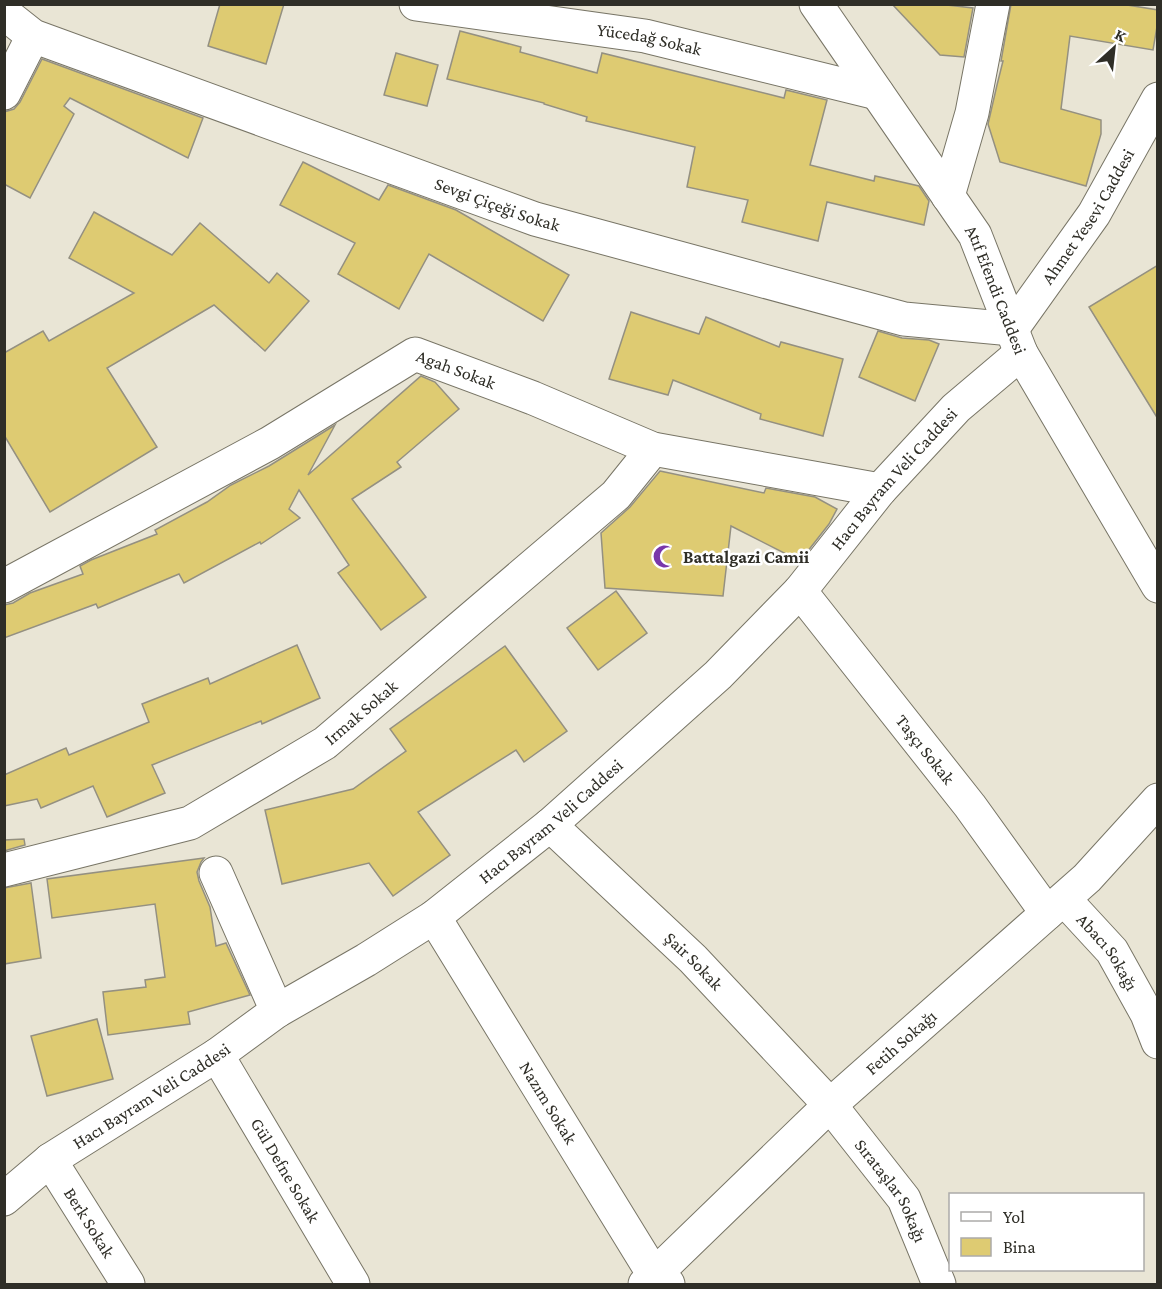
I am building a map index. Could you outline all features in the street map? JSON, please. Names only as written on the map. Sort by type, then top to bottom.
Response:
[{"type":"street","name":"Yücedağ Sokak","points":[[417,4],[645,36],[877,93]]},
{"type":"street","name":"Atıf Efendi Caddesi","points":[[816,4],[975,236],[1017,341],[1158,586]]},
{"type":"street","points":[[948,196],[972,113],[993,4]]},
{"type":"street","name":"Sevgi Çiçeği Sokak","points":[[4,13],[33,36],[535,219],[904,319],[1017,341]]},
{"type":"street","points":[[4,93],[33,36]]},
{"type":"street","name":"Ahmet Yesevi Caddesi","points":[[1017,341],[1094,214],[1158,99]]},
{"type":"street","name":"Hacı Bayram Veli Caddesi","points":[[4,1199],[51,1160],[217,1054],[277,1011],[366,960],[434,916],[550,825],[718,675],[800,591],[880,490],[1017,341]]},
{"type":"street","name":"Agah Sokak","points":[[4,586],[270,443],[416,354],[533,398],[653,448],[880,490]]},
{"type":"street","name":"Irmak Sokak","points":[[4,870],[190,823],[325,743],[616,495],[653,448]]},
{"type":"street","name":"Taşçı Sokak","points":[[800,591],[970,806],[1056,906]]},
{"type":"street","name":"Fetih Sokağı","points":[[656,1281],[830,1105],[1087,878],[1158,800]]},
{"type":"street","name":"Şair Sokak","points":[[550,825],[693,959],[830,1105]]},
{"type":"street","points":[[216,873],[277,1011]]},
{"type":"street","name":"Abacı Sokağı","points":[[1056,906],[1112,951],[1147,1014],[1158,1042]]},
{"type":"street","name":"Nazım Sokak","points":[[434,916],[656,1281]]},
{"type":"street","name":"Gül Defne Sokak","points":[[217,1054],[353,1284]]},
{"type":"street","name":"Sırataşlar Sokağı","points":[[830,1105],[904,1199],[939,1284]]},
{"type":"street","name":"Berk Sokak","points":[[51,1160],[128,1284]]},
{"type":"building","points":[[220,4],[284,4],[266,64],[208,46]]},
{"type":"building","points":[[892,4],[938,4],[973,8],[964,57],[940,55]]},
{"type":"building","points":[[1011,4],[1121,4],[1158,10],[1153,50],[1070,36],[1061,109],[1101,120],[1101,134],[1086,186],[1000,162],[988,124],[1003,61],[1001,61]]},
{"type":"building","points":[[460,31],[521,47],[520,52],[597,73],[602,53],[784,98],[786,90],[827,100],[810,165],[874,181],[875,176],[919,186],[929,201],[924,225],[827,202],[818,241],[742,222],[748,200],[687,187],[695,147],[586,121],[587,117],[544,103],[447,79]]},
{"type":"building","points":[[396,53],[438,65],[427,106],[384,95]]},
{"type":"building","points":[[42,59],[203,118],[188,158],[70,98],[64,106],[74,114],[30,198],[4,184],[4,112],[14,109],[20,102]]},
{"type":"building","points":[[303,162],[379,200],[388,185],[456,210],[569,275],[543,321],[429,254],[399,309],[338,274],[355,243],[280,205]]},
{"type":"building","points":[[94,212],[172,255],[200,223],[269,283],[277,273],[309,301],[265,351],[214,305],[107,368],[157,447],[50,512],[4,435],[4,353],[43,331],[49,341],[134,293],[69,258]]},
{"type":"building","points":[[1158,265],[1158,419],[1089,307]]},
{"type":"building","points":[[631,312],[699,334],[706,317],[779,347],[781,342],[843,359],[823,436],[760,419],[761,414],[673,380],[668,395],[609,379]]},
{"type":"building","points":[[878,331],[902,338],[929,340],[939,344],[915,401],[859,377]]},
{"type":"building","points":[[421,376],[435,382],[459,409],[397,462],[401,467],[352,499],[426,597],[381,630],[338,573],[349,565],[299,490],[289,509],[300,518],[261,544],[260,542],[184,583],[179,574],[98,608],[96,604],[4,638],[4,605],[83,574],[80,566],[91,560],[157,534],[155,530],[207,502],[231,485],[269,466],[335,425],[308,475]]},
{"type":"building","name":"Battalgazi Camii","points":[[660,471],[764,493],[766,488],[815,497],[837,509],[829,524],[800,561],[731,526],[723,596],[605,588],[601,533],[630,507]]},
{"type":"building","points":[[616,591],[647,633],[598,670],[567,628]]},
{"type":"building","points":[[297,645],[320,698],[262,724],[261,721],[152,765],[165,793],[107,817],[93,786],[41,808],[37,799],[4,806],[4,775],[66,748],[69,755],[149,722],[142,704],[208,678],[210,684]]},
{"type":"building","points":[[505,646],[567,731],[524,762],[516,750],[418,812],[450,855],[393,896],[369,863],[282,884],[265,810],[353,789],[406,751],[390,729]]},
{"type":"building","points":[[24,839],[25,845],[4,851],[4,840]]},
{"type":"building","points":[[204,858],[197,872],[210,907],[216,946],[226,943],[250,995],[188,1012],[190,1024],[108,1035],[103,992],[146,987],[145,980],[165,977],[155,904],[52,918],[47,879]]},
{"type":"building","points":[[31,883],[41,958],[4,964],[4,888]]},
{"type":"building","points":[[97,1019],[113,1079],[47,1096],[31,1036]]},
{"type":"place","name":"Battalgazi Camii","points":[[665,557]]}]
